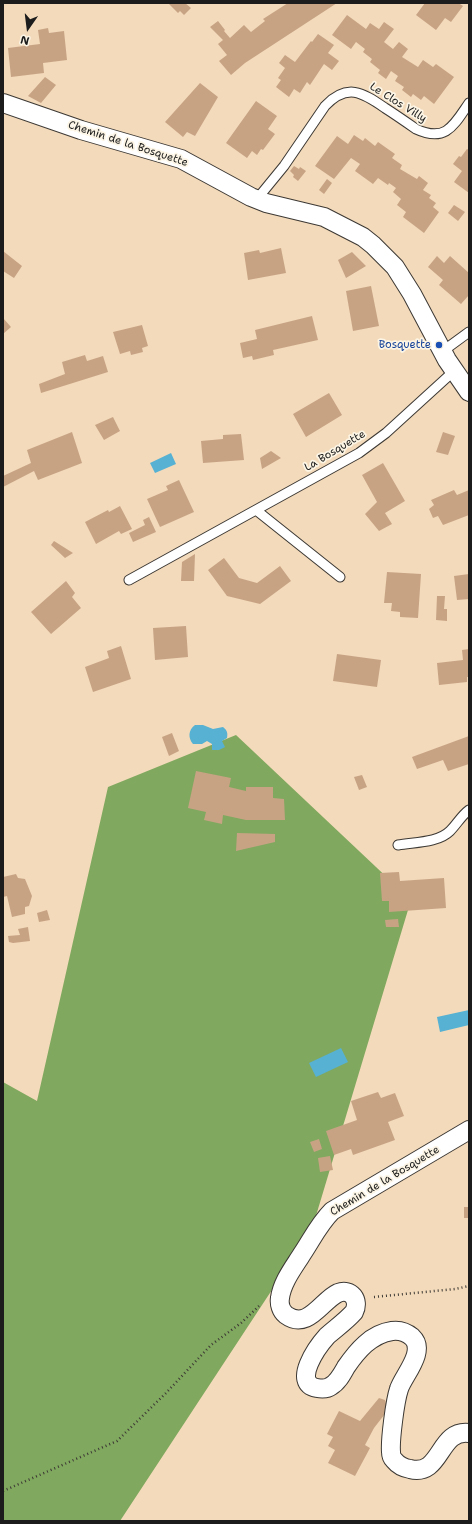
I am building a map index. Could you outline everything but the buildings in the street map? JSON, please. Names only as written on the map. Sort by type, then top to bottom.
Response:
[{"type":"street","name":"Chemin de la Bosquette","points":[[3,103],[81,130],[181,159],[235,189],[257,199],[324,217],[351,230],[374,245],[395,267],[412,294],[442,352],[469,392]]},
{"type":"street","name":"Chemin de la Bosquette","points":[[355,1299],[350,1293],[337,1293],[314,1313],[301,1319],[286,1315],[282,1311],[280,1299],[284,1285],[293,1268],[318,1227],[332,1211],[469,1130]]},
{"type":"street","points":[[355,1299],[356,1307],[354,1312],[327,1337],[314,1356],[306,1374],[308,1383],[319,1389],[332,1386],[354,1356],[366,1343],[381,1334],[402,1331],[413,1338],[416,1348],[413,1363],[398,1394],[391,1442],[391,1453],[393,1459],[402,1467],[414,1470],[427,1468],[435,1460],[451,1437],[462,1432],[469,1433]]},
{"type":"lane","name":"Le Clos Villy","points":[[257,199],[271,183],[325,106],[341,94],[352,92],[366,95],[416,129],[423,132],[437,134],[448,131],[469,103]]},
{"type":"lane","points":[[442,352],[469,332]]},
{"type":"lane","name":"La Bosquette","points":[[129,580],[359,453],[386,433],[454,371]]},
{"type":"lane","points":[[256,510],[340,577]]},
{"type":"lane","points":[[398,845],[433,839],[444,835],[450,831],[469,810]]},
{"type":"path","points":[[355,1299],[455,1289],[469,1286]]},
{"type":"path","points":[[3,1491],[116,1441],[166,1393],[210,1344],[241,1323],[264,1302]]},
{"type":"green space","points":[[236,735],[411,900],[312,1229],[120,1521],[3,1521],[3,1082],[37,1101],[108,787]]},
{"type":"water","points":[[171,453],[176,464],[155,473],[150,463]]},
{"type":"water","points":[[195,725],[203,725],[213,729],[223,727],[227,733],[227,738],[222,741],[225,747],[219,750],[212,750],[212,744],[207,741],[202,744],[193,744],[190,739],[190,734],[191,729]]},
{"type":"water","points":[[469,1010],[469,1025],[440,1032],[437,1017]]},
{"type":"water","points":[[341,1048],[348,1062],[316,1077],[309,1063]]},
{"type":"place","name":"Bosquette","points":[[439,345]]}]
